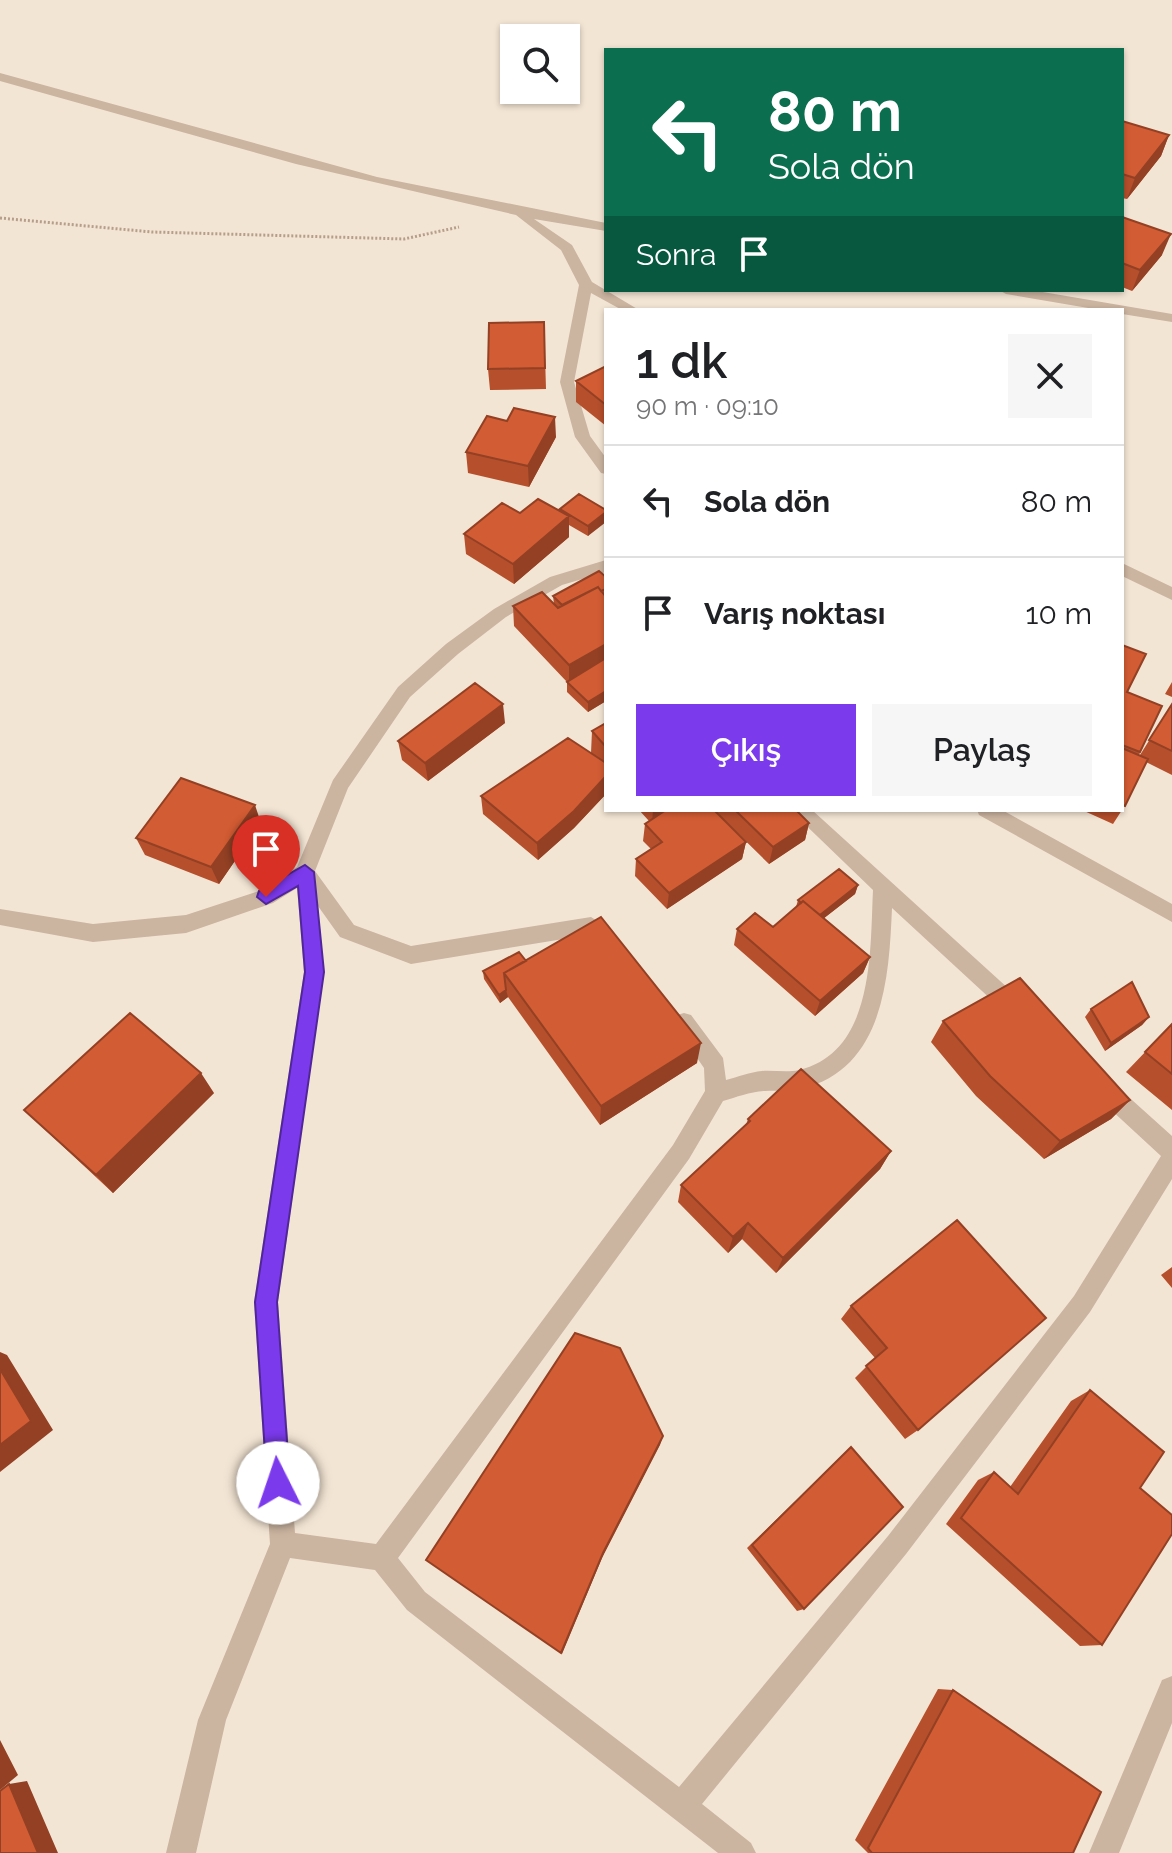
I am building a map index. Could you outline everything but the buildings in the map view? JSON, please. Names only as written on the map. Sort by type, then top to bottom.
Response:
[{"type":"street","points":[[0,77],[217,141],[518,214],[604,227]]},
{"type":"street","points":[[518,214],[567,248],[586,285],[628,308]]},
{"type":"street","points":[[586,285],[567,382],[583,437],[604,466]]},
{"type":"street","points":[[1018,292],[1113,308]]},
{"type":"street","points":[[1124,310],[1172,318]]},
{"type":"street","points":[[181,1853],[212,1720],[283,1544],[266,1302],[314,972],[305,872],[340,785],[404,692],[452,649],[500,613],[556,581],[604,567]]},
{"type":"street","points":[[1124,570],[1172,594]]},
{"type":"street","points":[[801,812],[1028,1020]]},
{"type":"street","points":[[990,812],[1172,914]]},
{"type":"street","points":[[0,917],[93,933],[186,924],[266,897],[305,872]]},
{"type":"street","points":[[305,872],[347,931],[411,955],[591,926],[622,950]]},
{"type":"street","points":[[716,1093],[760,1081],[805,1079],[839,1061],[861,1030],[876,995],[883,888]]},
{"type":"street","points":[[382,1558],[681,1152],[716,1093],[715,1065],[673,1009]]},
{"type":"street","points":[[1083,1070],[1172,1151]]},
{"type":"street","points":[[682,1806],[897,1545],[1082,1304],[1172,1159]]},
{"type":"street","points":[[283,1544],[382,1558],[416,1601],[741,1853]]},
{"type":"street","points":[[1104,1853],[1172,1690]]},
{"type":"path","points":[[0,218],[152,232],[404,239],[518,214]]},
{"type":"route","points":[[266,897],[305,872],[314,972],[266,1302],[278,1483]]}]
